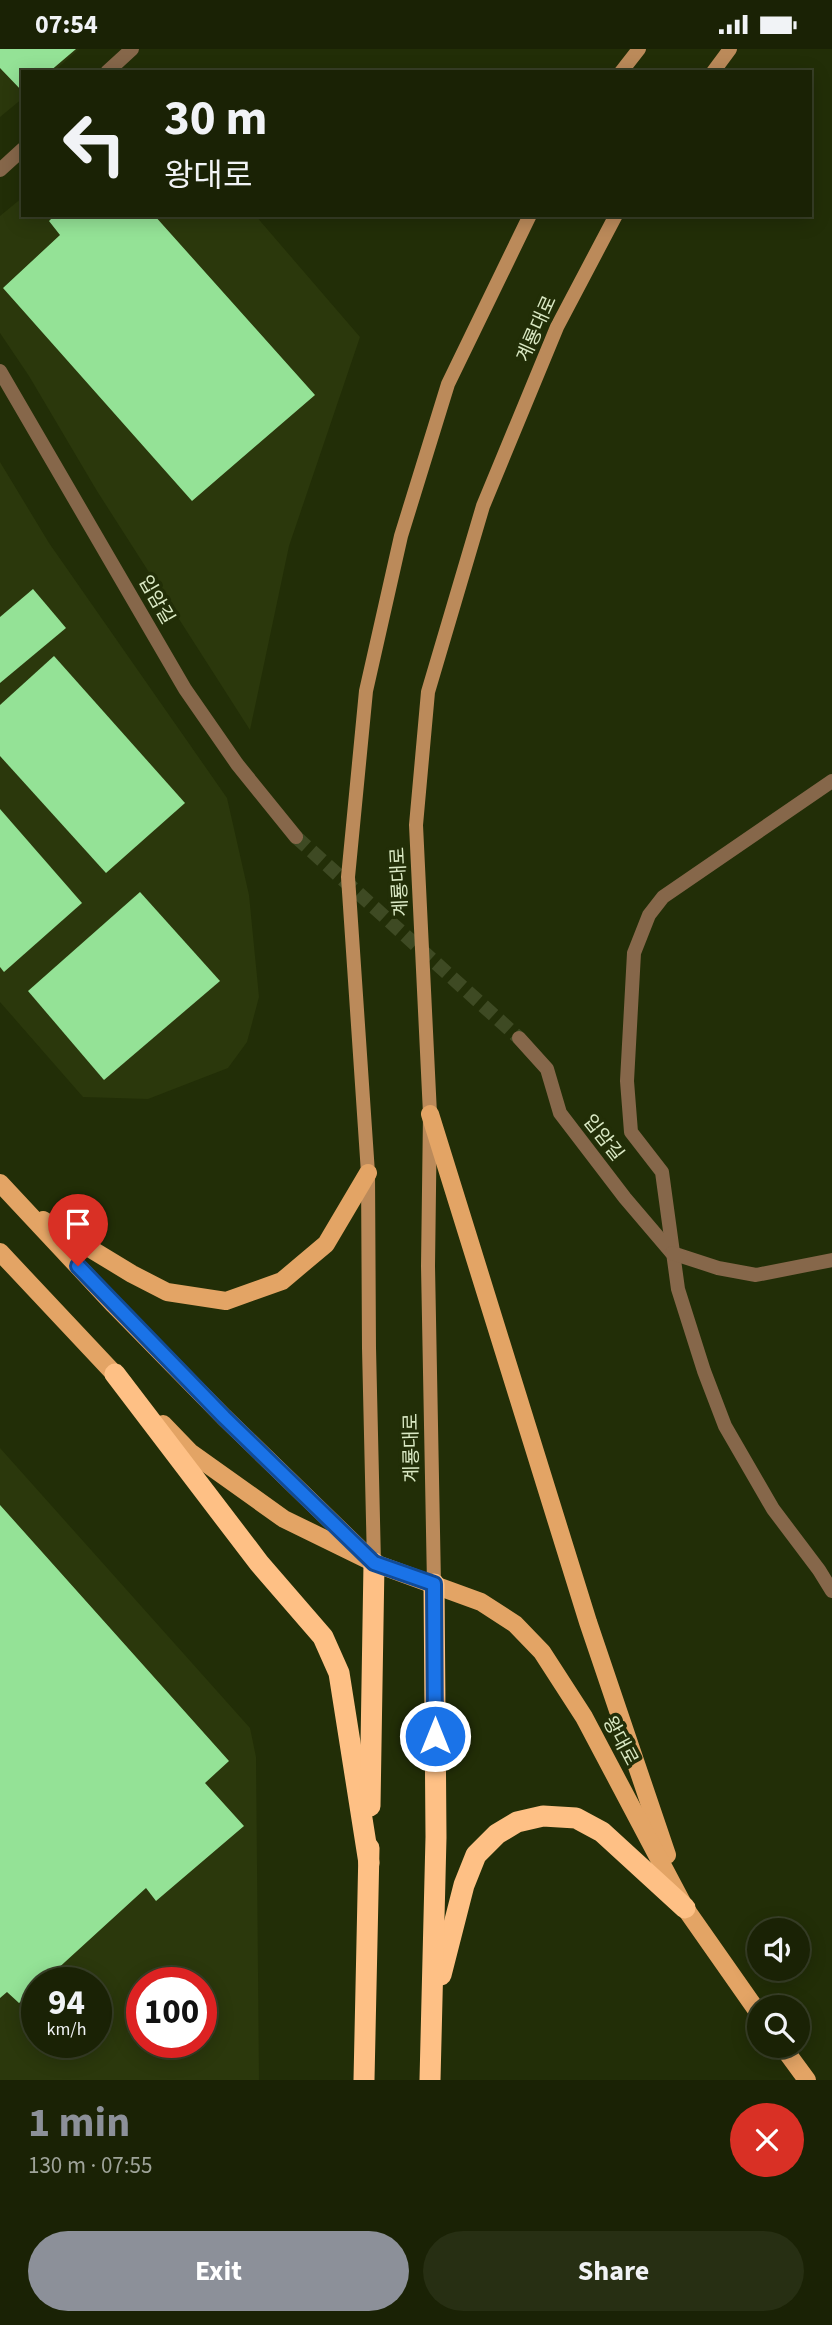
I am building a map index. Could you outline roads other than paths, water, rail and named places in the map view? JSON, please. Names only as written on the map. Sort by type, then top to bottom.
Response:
[{"type":"highway","points":[[115,1374],[259,1563],[323,1637],[338,1673],[369,1863]]},
{"type":"highway","points":[[365,2080],[374,1563]]},
{"type":"highway","points":[[430,2080],[436,1837],[434,1584]]},
{"type":"highway","points":[[432,2011],[464,1885],[476,1855],[497,1834],[517,1822],[543,1816],[576,1818],[602,1832],[685,1908]]},
{"type":"main road","points":[[623,70],[639,49]]},
{"type":"main road","points":[[714,70],[730,49]]},
{"type":"main road","name":"계룡대로","points":[[374,1563],[368,1173],[348,877],[366,691],[401,536],[448,384],[529,217]]},
{"type":"main road","name":"계룡대로","points":[[434,1584],[428,1266],[430,1114],[416,825],[428,692],[483,506],[557,327],[615,217]]},
{"type":"main road","points":[[430,1114],[588,1622],[685,1908]]},
{"type":"main road","points":[[23,1208],[167,1292],[226,1301],[282,1281],[326,1244],[368,1173]]},
{"type":"main road","points":[[0,1182],[206,1399],[374,1563]]},
{"type":"main road","name":"왕대로","points":[[0,1252],[190,1452],[284,1518],[374,1563],[481,1602],[515,1624],[541,1652],[584,1717],[685,1908],[747,1996]]},
{"type":"main road","points":[[791,2058],[807,2080]]},
{"type":"street","points":[[109,70],[132,49]]},
{"type":"street","points":[[0,170],[21,151]]},
{"type":"street","name":"입암길","points":[[0,371],[185,689],[237,764],[296,837]]},
{"type":"street","points":[[832,781],[663,897],[649,915],[634,953],[627,1081],[631,1132],[662,1172],[678,1289],[725,1426],[773,1509],[832,1591]]},
{"type":"street","name":"입암길","points":[[519,1038],[547,1069],[559,1113],[672,1253]]},
{"type":"street","points":[[672,1253],[718,1268],[756,1275],[832,1260]]},
{"type":"tunnel","points":[[296,837],[519,1038]]}]
